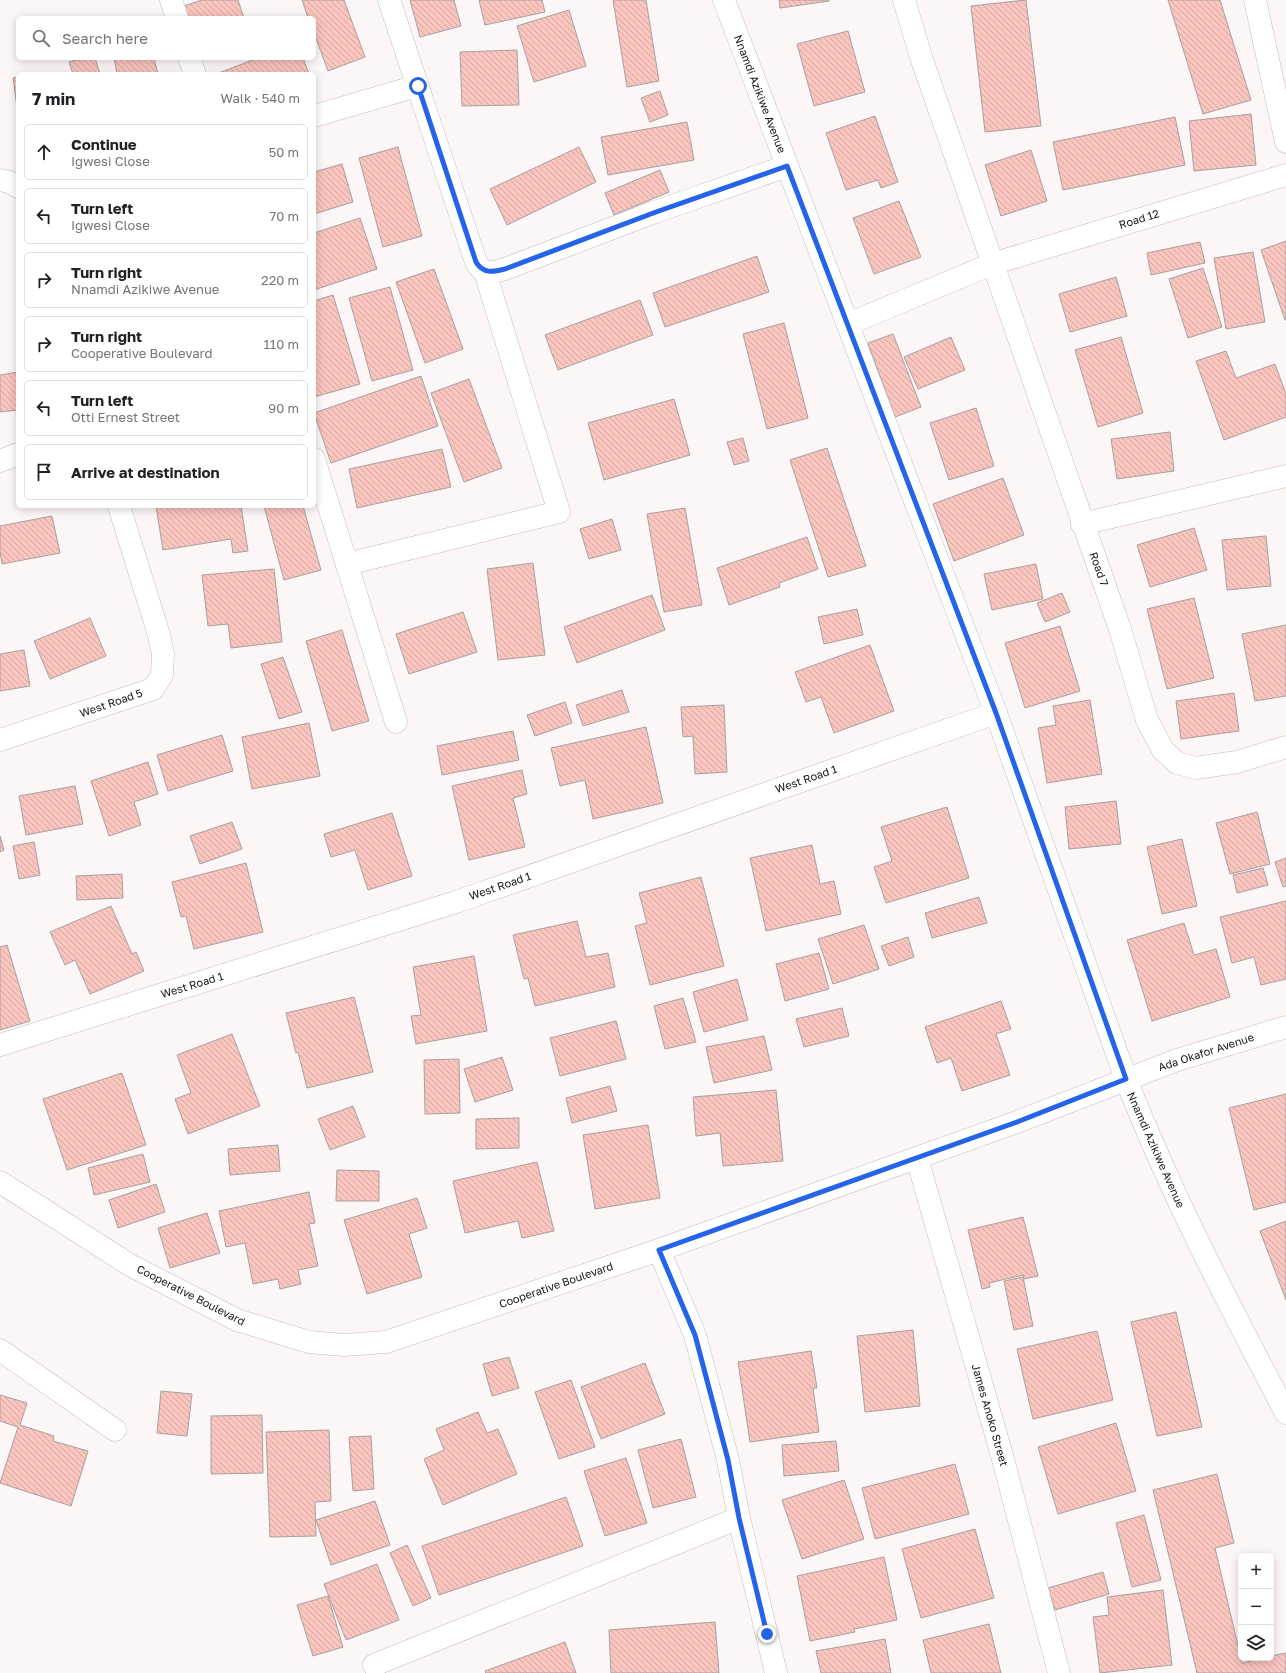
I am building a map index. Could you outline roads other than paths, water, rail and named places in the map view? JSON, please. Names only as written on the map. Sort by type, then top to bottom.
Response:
[{"type":"street","points":[[171,0],[176,16]]},
{"type":"street","points":[[389,0],[476,262],[480,269],[485,272],[496,272],[505,269],[656,212],[787,166]]},
{"type":"street","name":"Nnamdi Azikiwe Avenue","points":[[724,0],[996,713],[1147,1134],[1191,1230],[1286,1413]]},
{"type":"street","name":"Road 7","points":[[904,0],[922,60],[992,264],[1044,406],[1082,524],[1120,629],[1147,720],[1163,750],[1177,762],[1196,768],[1236,762],[1286,747]]},
{"type":"street","points":[[1255,0],[1286,142]]},
{"type":"street","points":[[190,60],[193,72]]},
{"type":"street","points":[[316,115],[418,86]]},
{"type":"street","name":"Road 12","points":[[848,324],[992,264],[1286,175]]},
{"type":"street","points":[[0,180],[9,182],[16,186]]},
{"type":"street","points":[[347,564],[559,512],[485,272]]},
{"type":"street","points":[[0,461],[16,455]]},
{"type":"street","points":[[316,465],[396,722]]},
{"type":"street","points":[[1082,524],[1286,476]]},
{"type":"street","name":"West Road 5","points":[[0,740],[153,689],[162,675],[163,654],[159,635],[120,508]]},
{"type":"street","name":"West Road 1","points":[[0,1045],[456,902],[996,713]]},
{"type":"street","name":"Ada Okafor Avenue","points":[[1126,1079],[1177,1060],[1286,1027]]},
{"type":"street","name":"Cooperative Boulevard","points":[[1,1186],[130,1265],[237,1320],[308,1342],[344,1345],[386,1342],[659,1250],[1017,1122],[1126,1079]]},
{"type":"street","name":"James Anoko Street","points":[[917,1158],[1003,1459],[1059,1673]]},
{"type":"street","points":[[659,1250],[695,1335],[728,1460],[739,1518],[776,1673]]},
{"type":"street","points":[[0,1350],[115,1430]]},
{"type":"street","points":[[374,1665],[739,1518]]}]
